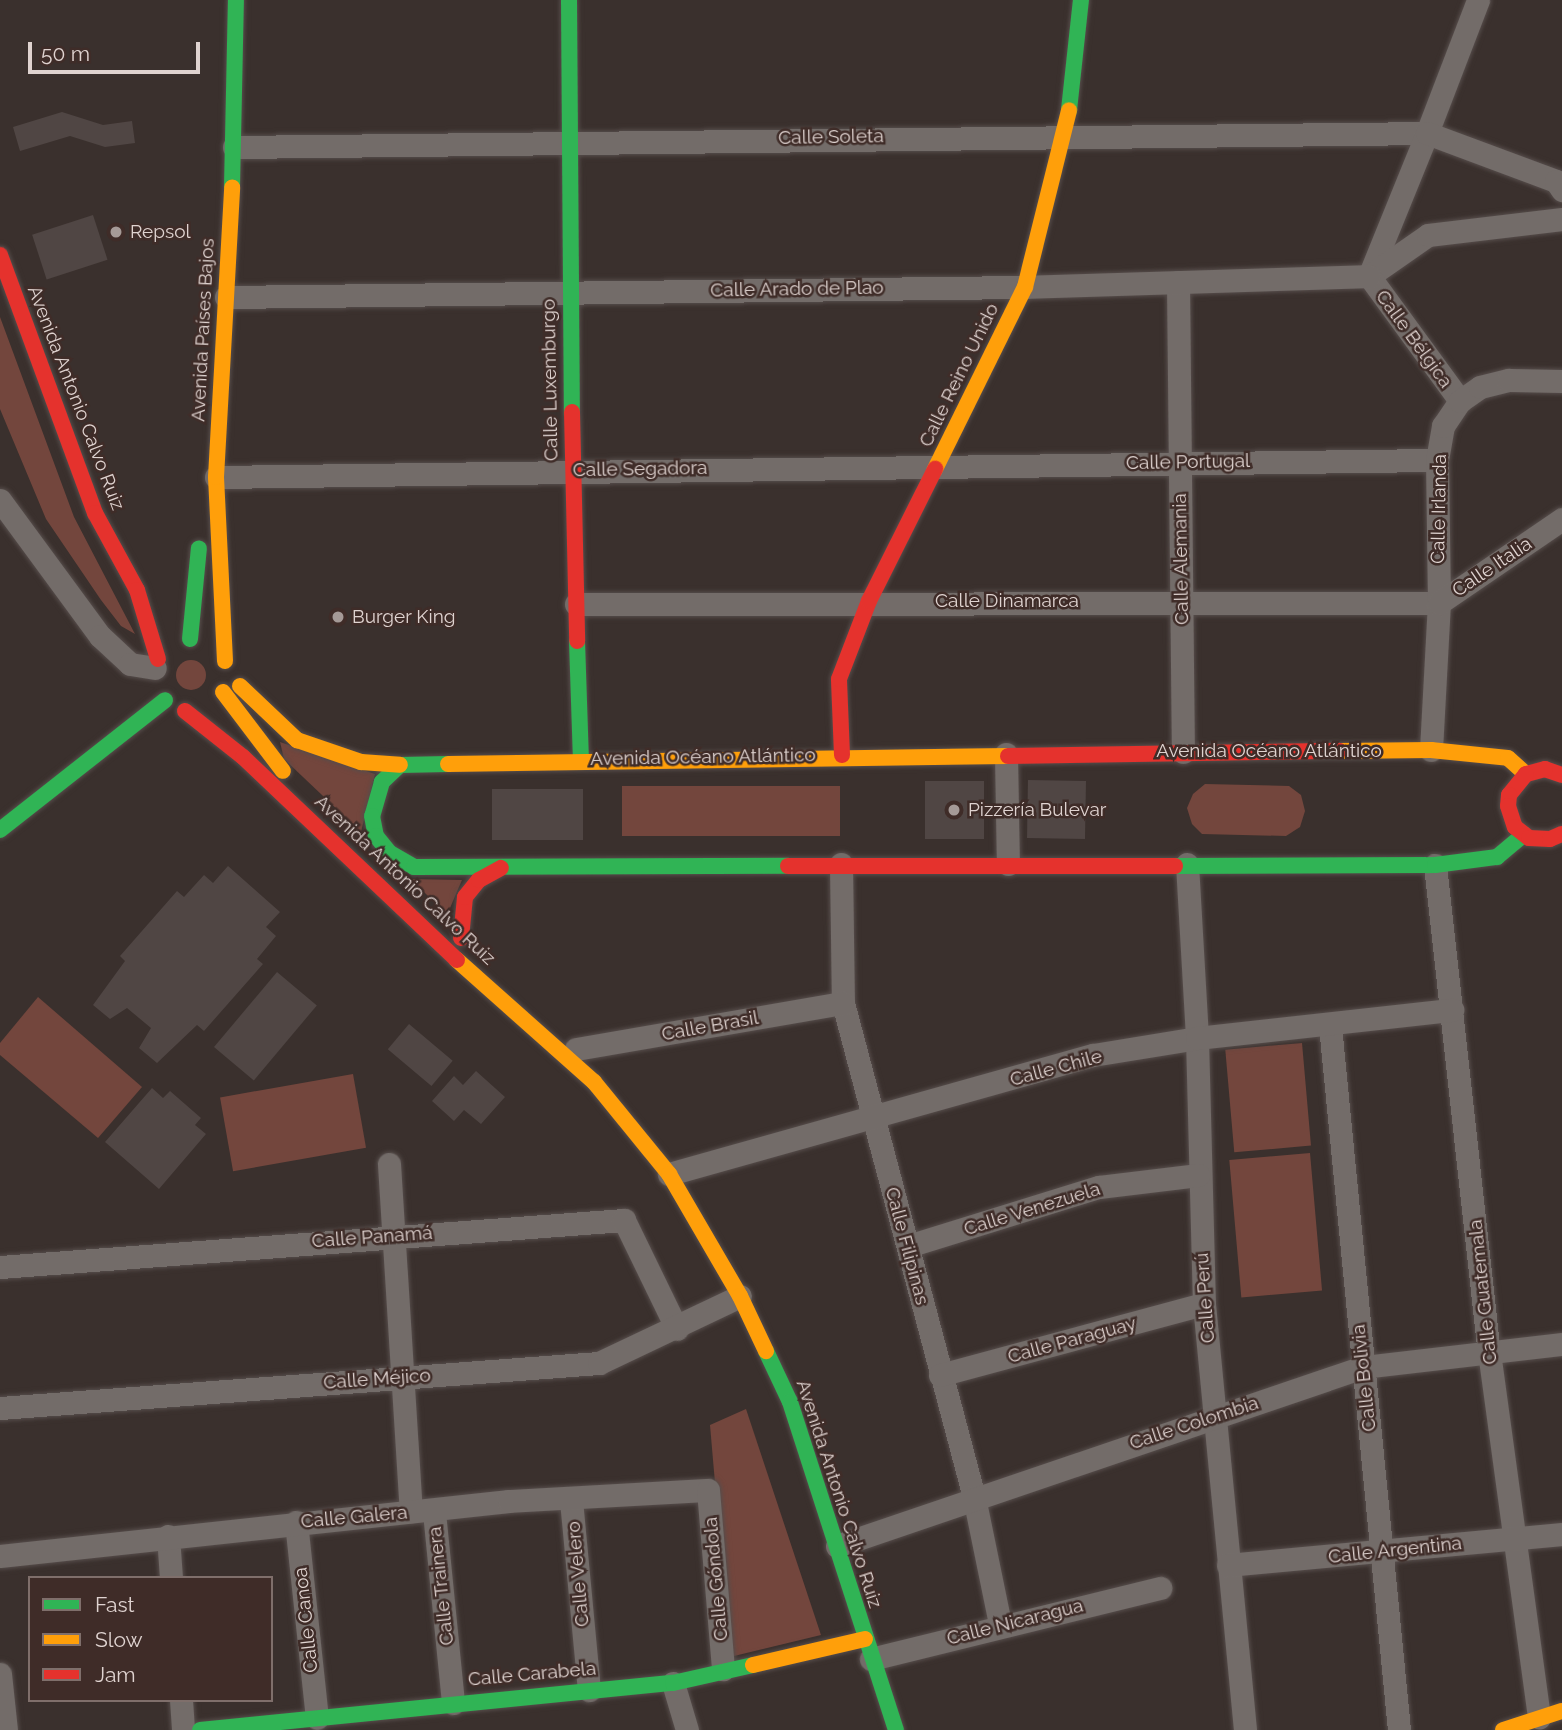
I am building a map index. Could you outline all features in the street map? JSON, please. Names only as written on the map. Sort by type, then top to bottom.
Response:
[{"type":"street","name":"Avenida Países Bajos","points":[[226,666],[216,477],[234,147],[236,0]]},
{"type":"street","name":"Calle Luxemburgo","points":[[569,0],[572,470],[581,759]]},
{"type":"street","name":"Calle Reino Unido","points":[[842,755],[839,679],[869,601],[1025,286],[1066,134],[1081,0]]},
{"type":"street","points":[[1368,276],[1478,0]]},
{"type":"street","name":"Calle Soleta","points":[[234,147],[1066,134],[1427,133]]},
{"type":"street","points":[[1427,133],[1556,181],[1562,190]]},
{"type":"street","points":[[1368,276],[1428,235],[1562,219]]},
{"type":"street","name":"Avenida Antonio Calvo Ruiz","points":[[0,255],[95,513],[137,590],[157,663]]},
{"type":"street","name":"Calle Arado de Plao","points":[[226,297],[1025,286],[1368,276]]},
{"type":"street","name":"Calle Bélgica","points":[[1368,276],[1460,401]]},
{"type":"street","name":"Calle Alemania","points":[[1178,282],[1183,752]]},
{"type":"street","points":[[1460,401],[1480,387],[1509,380],[1562,381]]},
{"type":"street","name":"Avenida Países Bajos","points":[[177,632],[199,564],[202,401]]},
{"type":"street","name":"Calle Irlanda","points":[[1439,603],[1437,460],[1443,426],[1460,401]]},
{"type":"street","name":"Calle Portugal","points":[[938,466],[1437,460]]},
{"type":"street","name":"Calle Segadora","points":[[216,477],[938,466]]},
{"type":"street","points":[[0,500],[100,636],[130,664],[157,663]]},
{"type":"street","name":"Calle Italia","points":[[1431,750],[1439,603],[1562,519]]},
{"type":"street","name":"Avenida Antonio Calvo Ruiz","points":[[137,590],[177,632]]},
{"type":"street","name":"Calle Dinamarca","points":[[576,604],[869,601],[1439,603]]},
{"type":"street","points":[[177,632],[211,644],[226,666],[223,692],[207,708],[186,711],[164,700],[155,680],[157,663],[177,632]]},
{"type":"street","name":"Avenida Océano Atlántico","points":[[226,666],[273,722],[297,740],[360,762],[400,765],[842,755],[1431,750],[1508,758],[1526,774]]},
{"type":"street","name":"Avenida Antonio Calvo Ruiz","points":[[223,692],[259,744],[343,828]]},
{"type":"street","points":[[0,830],[164,700]]},
{"type":"street","name":"Avenida Antonio Calvo Ruiz","points":[[186,711],[243,757],[594,1082],[669,1174],[740,1296],[790,1402],[868,1649],[896,1726]]},
{"type":"street","points":[[1006,754],[1008,864]]},
{"type":"street","points":[[1524,834],[1510,817],[1509,795],[1526,774],[1558,773],[1562,755]]},
{"type":"street","points":[[400,765],[382,782],[372,816],[376,836],[390,853],[414,867]]},
{"type":"street","points":[[351,859],[414,867],[501,868],[841,864],[1435,865],[1497,858],[1524,834],[1556,836],[1562,856]]},
{"type":"street","name":"Avenida Antonio Calvo Ruiz","points":[[362,845],[401,882]]},
{"type":"street","name":"Calle Filipinas","points":[[841,864],[843,1003],[974,1497],[1000,1624]]},
{"type":"street","name":"Calle Perú","points":[[1186,864],[1198,1038],[1198,1175],[1204,1304],[1217,1415],[1228,1565],[1245,1730]]},
{"type":"street","name":"Calle Guatemala","points":[[1435,865],[1489,1352],[1539,1718]]},
{"type":"street","points":[[461,938],[465,897],[479,880],[501,868]]},
{"type":"street","name":"Avenida Antonio Calvo Ruiz","points":[[441,919],[475,950]]},
{"type":"street","name":"Calle Brasil","points":[[576,1049],[843,1003]]},
{"type":"street","name":"Calle Chile","points":[[669,1174],[873,1121],[1093,1055],[1198,1038],[1331,1026],[1452,1010]]},
{"type":"street","name":"Avenida Antonio Calvo Ruiz","points":[[546,1015],[576,1049],[594,1082]]},
{"type":"street","name":"Calle Bolivia","points":[[1331,1026],[1399,1730]]},
{"type":"street","name":"Calle Trainera","points":[[388,1164],[402,1377],[453,1703]]},
{"type":"street","name":"Calle Venezuela","points":[[908,1246],[1099,1187],[1198,1175]]},
{"type":"street","name":"Calle Panamá","points":[[0,1267],[392,1235],[624,1220],[677,1329]]},
{"type":"street","name":"Calle Méjico","points":[[0,1408],[599,1363],[677,1329],[740,1296]]},
{"type":"street","name":"Calle Paraguay","points":[[940,1375],[1204,1304]]},
{"type":"street","name":"Calle Colombia","points":[[837,1546],[974,1497],[1363,1367],[1562,1344]]},
{"type":"street","name":"Calle Galera","points":[[0,1556],[509,1501],[571,1500],[708,1490]]},
{"type":"street","name":"Calle Góndola","points":[[708,1490],[723,1669]]},
{"type":"street","name":"Calle Velero","points":[[571,1500],[589,1690]]},
{"type":"street","name":"Calle Canoa","points":[[296,1522],[317,1718]]},
{"type":"street","name":"Calle Argentina","points":[[1228,1565],[1562,1534]]},
{"type":"street","points":[[168,1536],[171,1576]]},
{"type":"street","name":"Calle Nicaragua","points":[[868,1649],[1000,1624],[1160,1588]]},
{"type":"street","name":"Calle Carabela","points":[[200,1730],[284,1727],[317,1718],[673,1683],[723,1669],[868,1649]]},
{"type":"street","points":[[0,1674],[6,1730]]},
{"type":"street","points":[[673,1683],[687,1730]]},
{"type":"street","points":[[181,1702],[183,1730]]},
{"type":"street","points":[[1503,1730],[1562,1710]]},
{"type":"shaded area","points":[[0,317],[74,517],[135,634],[121,626],[46,519],[0,409]]},
{"type":"shaded area","points":[[191,660],[202,664],[206,675],[202,686],[191,690],[180,686],[176,675],[180,664]]},
{"type":"shaded area","points":[[280,742],[375,774],[361,832],[284,759]]},
{"type":"shaded area","points":[[1205,784],[1289,786],[1301,795],[1305,811],[1300,827],[1286,836],[1202,834],[1192,824],[1187,808],[1193,794]]},
{"type":"shaded area","points":[[622,786],[840,786],[840,836],[622,836]]},
{"type":"shaded area","points":[[411,879],[462,880],[447,915]]},
{"type":"shaded area","points":[[38,997],[142,1087],[98,1138],[0,1055],[0,1043]]},
{"type":"shaded area","points":[[1302,1043],[1311,1146],[1234,1152],[1225,1050]]},
{"type":"shaded area","points":[[353,1074],[366,1148],[233,1171],[220,1097]]},
{"type":"shaded area","points":[[1310,1153],[1322,1290],[1241,1298],[1229,1160]]},
{"type":"shaded area","points":[[746,1409],[821,1635],[730,1657],[710,1425]]},
{"type":"building","points":[[62,112],[103,125],[132,121],[135,143],[105,147],[70,136],[20,151],[13,127]]},
{"type":"building","points":[[93,215],[108,260],[47,279],[32,235]]},
{"type":"building","points":[[1028,780],[1086,781],[1085,839],[1027,838]]},
{"type":"building","name":"Pizzería Bulevar","points":[[925,781],[984,781],[984,839],[925,839]]},
{"type":"building","points":[[492,789],[583,789],[583,840],[492,840]]},
{"type":"building","points":[[228,866],[280,912],[266,927],[276,936],[257,959],[263,964],[204,1031],[197,1025],[157,1063],[139,1048],[151,1028],[127,1008],[110,1019],[93,1005],[125,961],[120,956],[177,891],[184,897],[204,875],[213,883]]},
{"type":"building","points":[[277,972],[317,1005],[254,1080],[214,1047]]},
{"type":"building","points":[[409,1024],[453,1061],[431,1086],[388,1049]]},
{"type":"building","points":[[476,1071],[505,1097],[481,1124],[464,1110],[454,1121],[432,1101],[454,1076],[463,1085]]},
{"type":"building","points":[[152,1088],[163,1098],[170,1091],[201,1118],[195,1125],[206,1134],[159,1189],[105,1142]]},
{"type":"traffic: fast","points":[[232,187],[236,0]]},
{"type":"traffic: fast","points":[[569,0],[572,412]]},
{"type":"traffic: fast","points":[[1069,110],[1081,0]]},
{"type":"traffic: fast","points":[[190,639],[199,548]]},
{"type":"traffic: fast","points":[[577,641],[581,759]]},
{"type":"traffic: fast","points":[[0,830],[165,700]]},
{"type":"traffic: fast","points":[[448,764],[400,765],[382,782],[372,816],[376,836],[390,853],[414,867],[788,866]]},
{"type":"traffic: fast","points":[[1175,866],[1435,865],[1497,857],[1524,834]]},
{"type":"traffic: fast","points":[[766,1351],[790,1402],[896,1730]]},
{"type":"traffic: fast","points":[[200,1730],[673,1683],[753,1665]]},
{"type":"traffic: slow","points":[[935,469],[1025,287],[1069,110]]},
{"type":"traffic: slow","points":[[225,661],[216,477],[232,187]]},
{"type":"traffic: slow","points":[[240,686],[297,740],[361,762],[400,765]]},
{"type":"traffic: slow","points":[[223,692],[283,771]]},
{"type":"traffic: slow","points":[[1339,751],[1431,750],[1508,758],[1526,774]]},
{"type":"traffic: slow","points":[[448,764],[1008,756]]},
{"type":"traffic: slow","points":[[457,960],[594,1082],[669,1174],[740,1296],[766,1351]]},
{"type":"traffic: slow","points":[[753,1665],[865,1639]]},
{"type":"traffic: slow","points":[[1503,1730],[1562,1711]]},
{"type":"traffic: jam","points":[[0,255],[95,513],[137,590],[158,659]]},
{"type":"traffic: jam","points":[[572,412],[577,641]]},
{"type":"traffic: jam","points":[[842,755],[839,679],[869,601],[935,469]]},
{"type":"traffic: jam","points":[[185,711],[243,757],[457,960]]},
{"type":"traffic: jam","points":[[1008,756],[1339,751]]},
{"type":"traffic: jam","points":[[1562,775],[1545,769],[1526,774],[1509,795],[1508,806],[1515,827],[1529,838],[1550,839],[1562,834]]},
{"type":"traffic: jam","points":[[788,866],[1175,866]]},
{"type":"traffic: jam","points":[[461,938],[465,897],[479,880],[501,868]]},
{"type":"place","name":"Repsol","points":[[116,232]]},
{"type":"place","name":"Burger King","points":[[338,617]]},
{"type":"place","name":"Pizzería Bulevar","points":[[954,810]]}]
